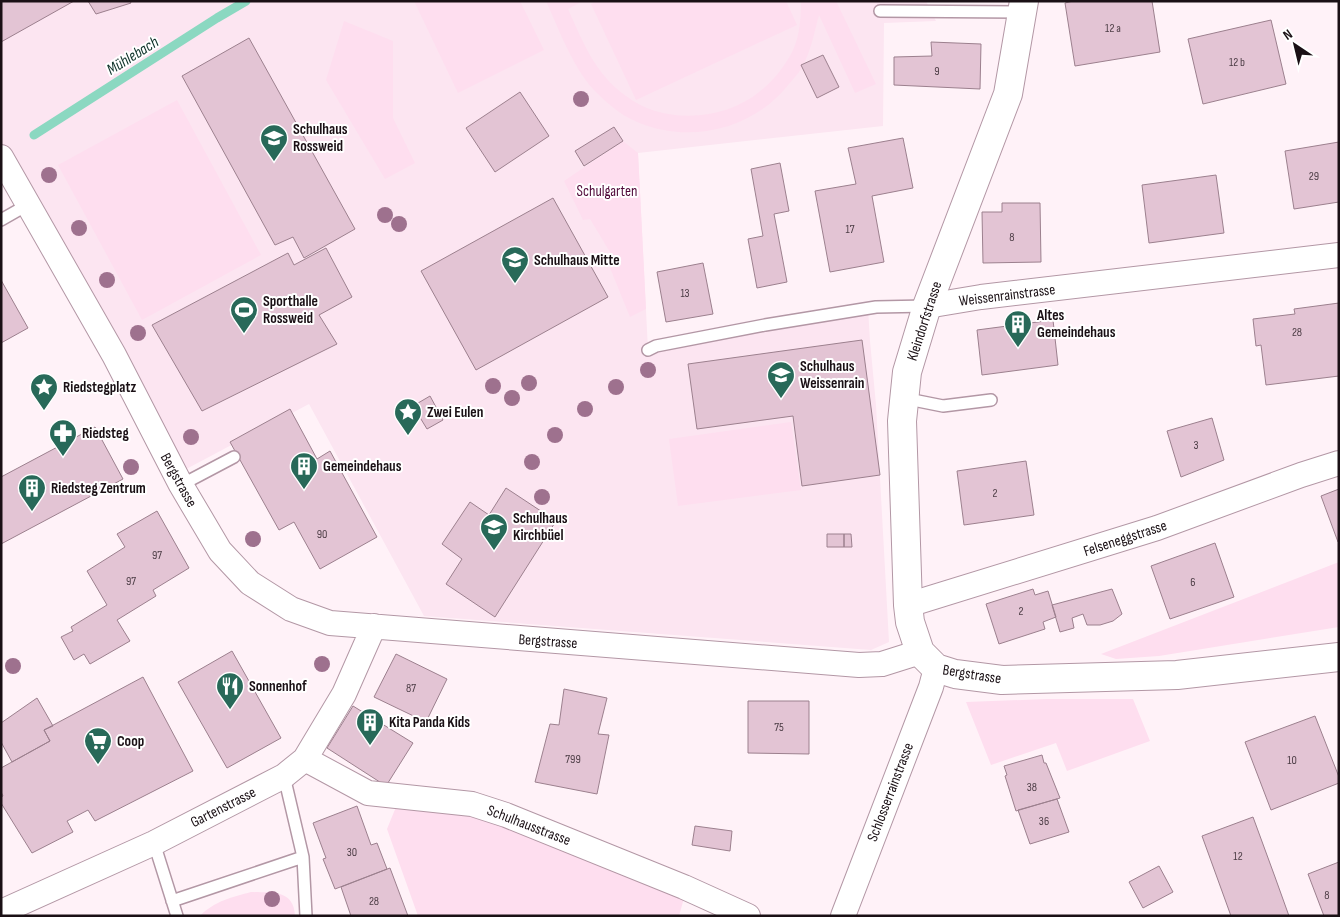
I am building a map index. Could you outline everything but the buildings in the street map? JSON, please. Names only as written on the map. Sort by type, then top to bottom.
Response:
[{"type":"street","name":"Kleindorfstrasse","points":[[928,660],[910,622],[908,605],[902,421],[903,398],[907,372],[927,306],[1008,94],[1023,7]]},
{"type":"street","name":"Bergstrasse","points":[[1,157],[114,355],[181,485],[220,551],[250,583],[291,609],[330,623],[859,665],[928,660],[954,674],[1002,680],[1167,676],[1339,657]]},
{"type":"street","name":"Weissenrainstrasse","points":[[927,306],[973,298],[1339,254]]},
{"type":"street","name":"Felseneggstrasse","points":[[908,605],[1157,528],[1339,463]]},
{"type":"street","name":"Gartenstrasse","points":[[1,912],[154,843],[284,776],[305,759],[344,694],[374,626]]},
{"type":"street","name":"Schlosserrainstrasse","points":[[843,916],[931,686],[928,660]]},
{"type":"street","name":"Schulhausstrasse","points":[[305,759],[368,793],[472,804],[506,815],[684,887],[748,916]]},
{"type":"lane","points":[[880,11],[1023,7]]},
{"type":"lane","points":[[1,220],[29,204]]},
{"type":"lane","name":"Weissenrainstrasse","points":[[648,350],[656,346],[876,306],[927,306]]},
{"type":"lane","points":[[903,398],[943,406],[991,400]]},
{"type":"lane","points":[[181,485],[234,457]]},
{"type":"lane","points":[[284,776],[303,857],[306,916]]},
{"type":"lane","points":[[154,843],[176,916]]},
{"type":"lane","points":[[172,901],[303,857]]},
{"type":"shaded area","points":[[1,1],[926,1],[936,21],[884,23],[883,126],[638,153],[648,350],[868,308],[876,405],[889,642],[871,650],[424,616],[309,404],[175,475],[1,157]]},
{"type":"green space","points":[[414,1],[520,1],[544,50],[458,93]]},
{"type":"green space","points":[[546,1],[583,1],[568,9],[598,68],[626,96],[638,104],[666,114],[695,116],[710,114],[747,101],[763,89],[777,75],[793,50],[799,32],[801,1],[836,1],[876,84],[855,93],[819,15],[810,49],[801,69],[774,100],[757,113],[718,129],[698,132],[676,132],[655,128],[630,119],[606,102],[590,85],[568,50]]},
{"type":"green space","points":[[596,1],[786,1],[797,25],[636,100],[591,4]]},
{"type":"green space","points":[[344,21],[393,41],[393,118],[415,163],[385,179],[326,80]]},
{"type":"green space","points":[[177,100],[261,255],[142,320],[58,165]]},
{"type":"green space","name":"Schulgarten","points":[[623,141],[638,153],[646,309],[630,317],[610,268],[616,262],[590,219],[583,220],[564,181]]},
{"type":"green space","points":[[791,422],[801,490],[678,506],[669,439]]},
{"type":"green space","points":[[1339,562],[1339,627],[1159,656],[1116,659],[1101,654]]},
{"type":"green space","points":[[1047,699],[1133,699],[1150,741],[1067,771],[1056,743],[991,765],[966,702]]},
{"type":"green space","points":[[396,807],[462,812],[505,824],[684,898],[679,916],[418,916],[387,829]]},
{"type":"green space","points":[[251,892],[280,894],[286,897],[294,907],[295,916],[200,916],[218,903]]},
{"type":"waterway","name":"Mühlebach","points":[[34,135],[246,1]]},
{"type":"place","name":"Schulhaus Rossweid","points":[[274,162]]},
{"type":"place","name":"Schulhaus Mitte","points":[[515,284]]},
{"type":"place","name":"Sporthalle Rossweid","points":[[244,334]]},
{"type":"place","name":"Altes Gemeindehaus","points":[[1018,348]]},
{"type":"place","name":"Schulhaus Weissenrain","points":[[781,399]]},
{"type":"place","name":"Riedstegplatz","points":[[44,411]]},
{"type":"place","name":"Zwei Eulen","points":[[408,436]]},
{"type":"place","name":"Riedsteg","points":[[63,457]]},
{"type":"place","name":"Gemeindehaus","points":[[304,490]]},
{"type":"place","name":"Riedsteg Zentrum","points":[[32,512]]},
{"type":"place","name":"Schulhaus Kirchbüel","points":[[494,551]]},
{"type":"place","name":"Sonnenhof","points":[[230,710]]},
{"type":"place","name":"Kita Panda Kids","points":[[370,746]]},
{"type":"place","name":"Coop","points":[[98,765]]}]
